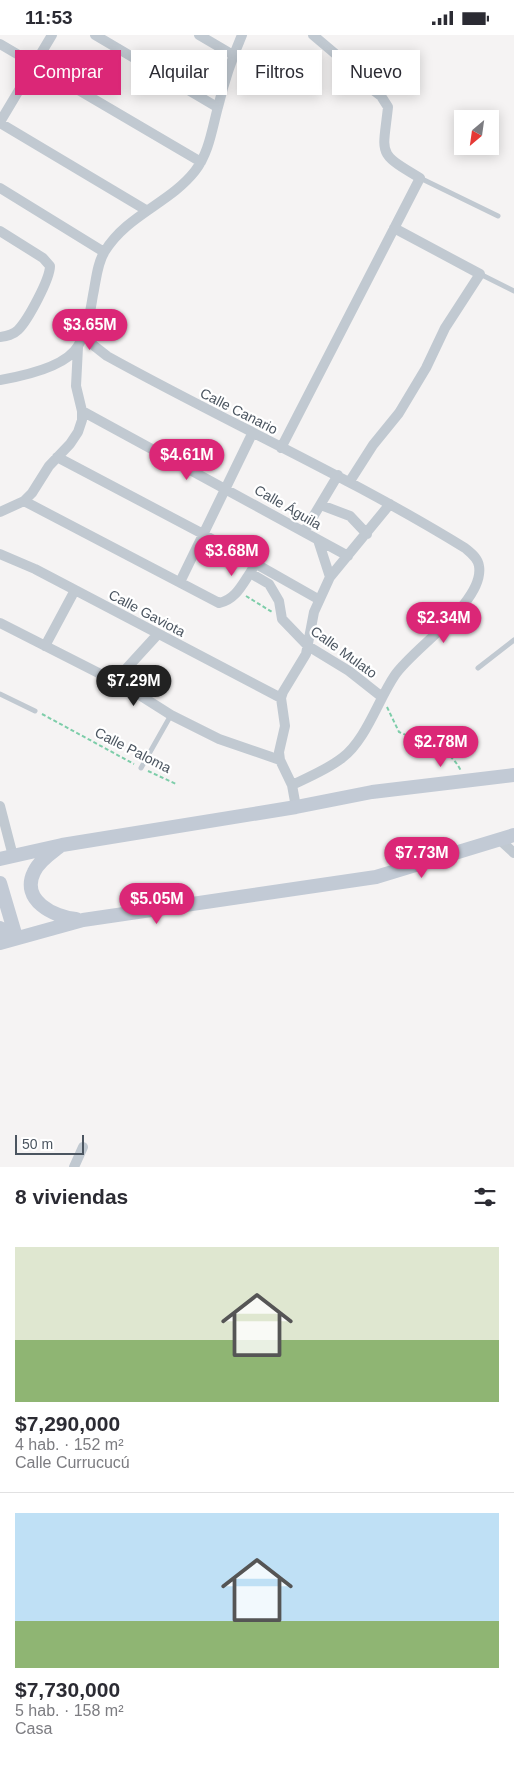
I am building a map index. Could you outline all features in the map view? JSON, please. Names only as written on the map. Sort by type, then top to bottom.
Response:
[{"type":"street","points":[[43,50],[52,35]]},
{"type":"street","points":[[95,35],[217,107]]},
{"type":"street","points":[[199,35],[233,55]]},
{"type":"street","points":[[0,379],[40,370],[70,355],[78,347],[86,331],[97,271],[104,252],[116,236],[146,210],[170,196],[201,162],[209,143],[217,107],[233,55],[242,35]]},
{"type":"street","points":[[281,448],[420,178],[386,155],[383,148],[388,107],[385,101],[356,77],[340,57],[313,35]]},
{"type":"street","points":[[0,44],[15,52]]},
{"type":"street","points":[[17,95],[0,123],[146,210]]},
{"type":"street","points":[[89,95],[201,162]]},
{"type":"street","points":[[0,188],[104,252]]},
{"type":"street","points":[[350,481],[373,445],[399,413],[426,369],[445,328],[480,274],[394,228]]},
{"type":"street","points":[[0,231],[43,258],[50,266],[47,279],[20,327],[14,333],[1,334]]},
{"type":"street","name":"Calle Canario","points":[[86,331],[93,345],[107,356],[252,434],[350,481],[466,548],[479,566],[473,590],[442,629],[406,661],[382,697],[353,748],[342,758],[292,785]]},
{"type":"street","points":[[0,512],[24,501],[32,493],[56,457],[70,444],[78,432],[82,421],[82,411],[76,386],[78,347]]},
{"type":"street","name":"Calle Águila","points":[[82,411],[348,556]]},
{"type":"street","points":[[180,582],[252,434]]},
{"type":"street","points":[[56,457],[203,535],[253,568],[318,599]]},
{"type":"street","points":[[304,532],[338,475]]},
{"type":"street","points":[[24,501],[219,603],[226,602],[235,596],[253,568]]},
{"type":"street","points":[[296,807],[292,785],[280,760],[279,752],[284,726],[281,698],[288,682],[306,654],[310,624],[318,599],[330,577],[390,504]]},
{"type":"street","points":[[321,505],[350,516],[367,534]]},
{"type":"street","points":[[318,540],[330,577]]},
{"type":"street","name":"Calle Gaviota","points":[[0,554],[20,562],[281,698]]},
{"type":"street","points":[[253,568],[270,584],[279,601],[282,619]]},
{"type":"street","points":[[45,646],[75,591]]},
{"type":"street","name":"Calle Mulato","points":[[282,619],[308,646],[349,671],[382,697]]},
{"type":"street","points":[[0,623],[116,681],[171,715],[219,739],[280,760]]},
{"type":"street","points":[[116,681],[158,634]]},
{"type":"street","points":[[0,806],[6,857],[62,845],[296,807],[372,792],[514,775]]},
{"type":"street","points":[[0,943],[16,937],[83,920],[293,891],[398,871],[514,835]]},
{"type":"street","points":[[500,840],[514,853]]},
{"type":"street","points":[[62,845],[37,868],[32,881],[32,890],[41,906],[48,912],[83,920]]},
{"type":"street","points":[[0,883],[16,937]]},
{"type":"street","points":[[0,928],[16,937]]},
{"type":"street","points":[[74,1167],[83,1147]]},
{"type":"lane","points":[[420,178],[498,217]]},
{"type":"lane","points":[[480,274],[514,291]]},
{"type":"lane","points":[[478,668],[514,640]]},
{"type":"lane","points":[[0,693],[35,711]]},
{"type":"lane","points":[[141,767],[171,715]]},
{"type":"path","points":[[235,596],[250,597],[282,619]]},
{"type":"path","name":"Calle Mulato","points":[[382,697],[399,732],[431,743],[446,753],[458,766],[465,780]]},
{"type":"path","name":"Calle Paloma","points":[[35,711],[176,784]]}]
